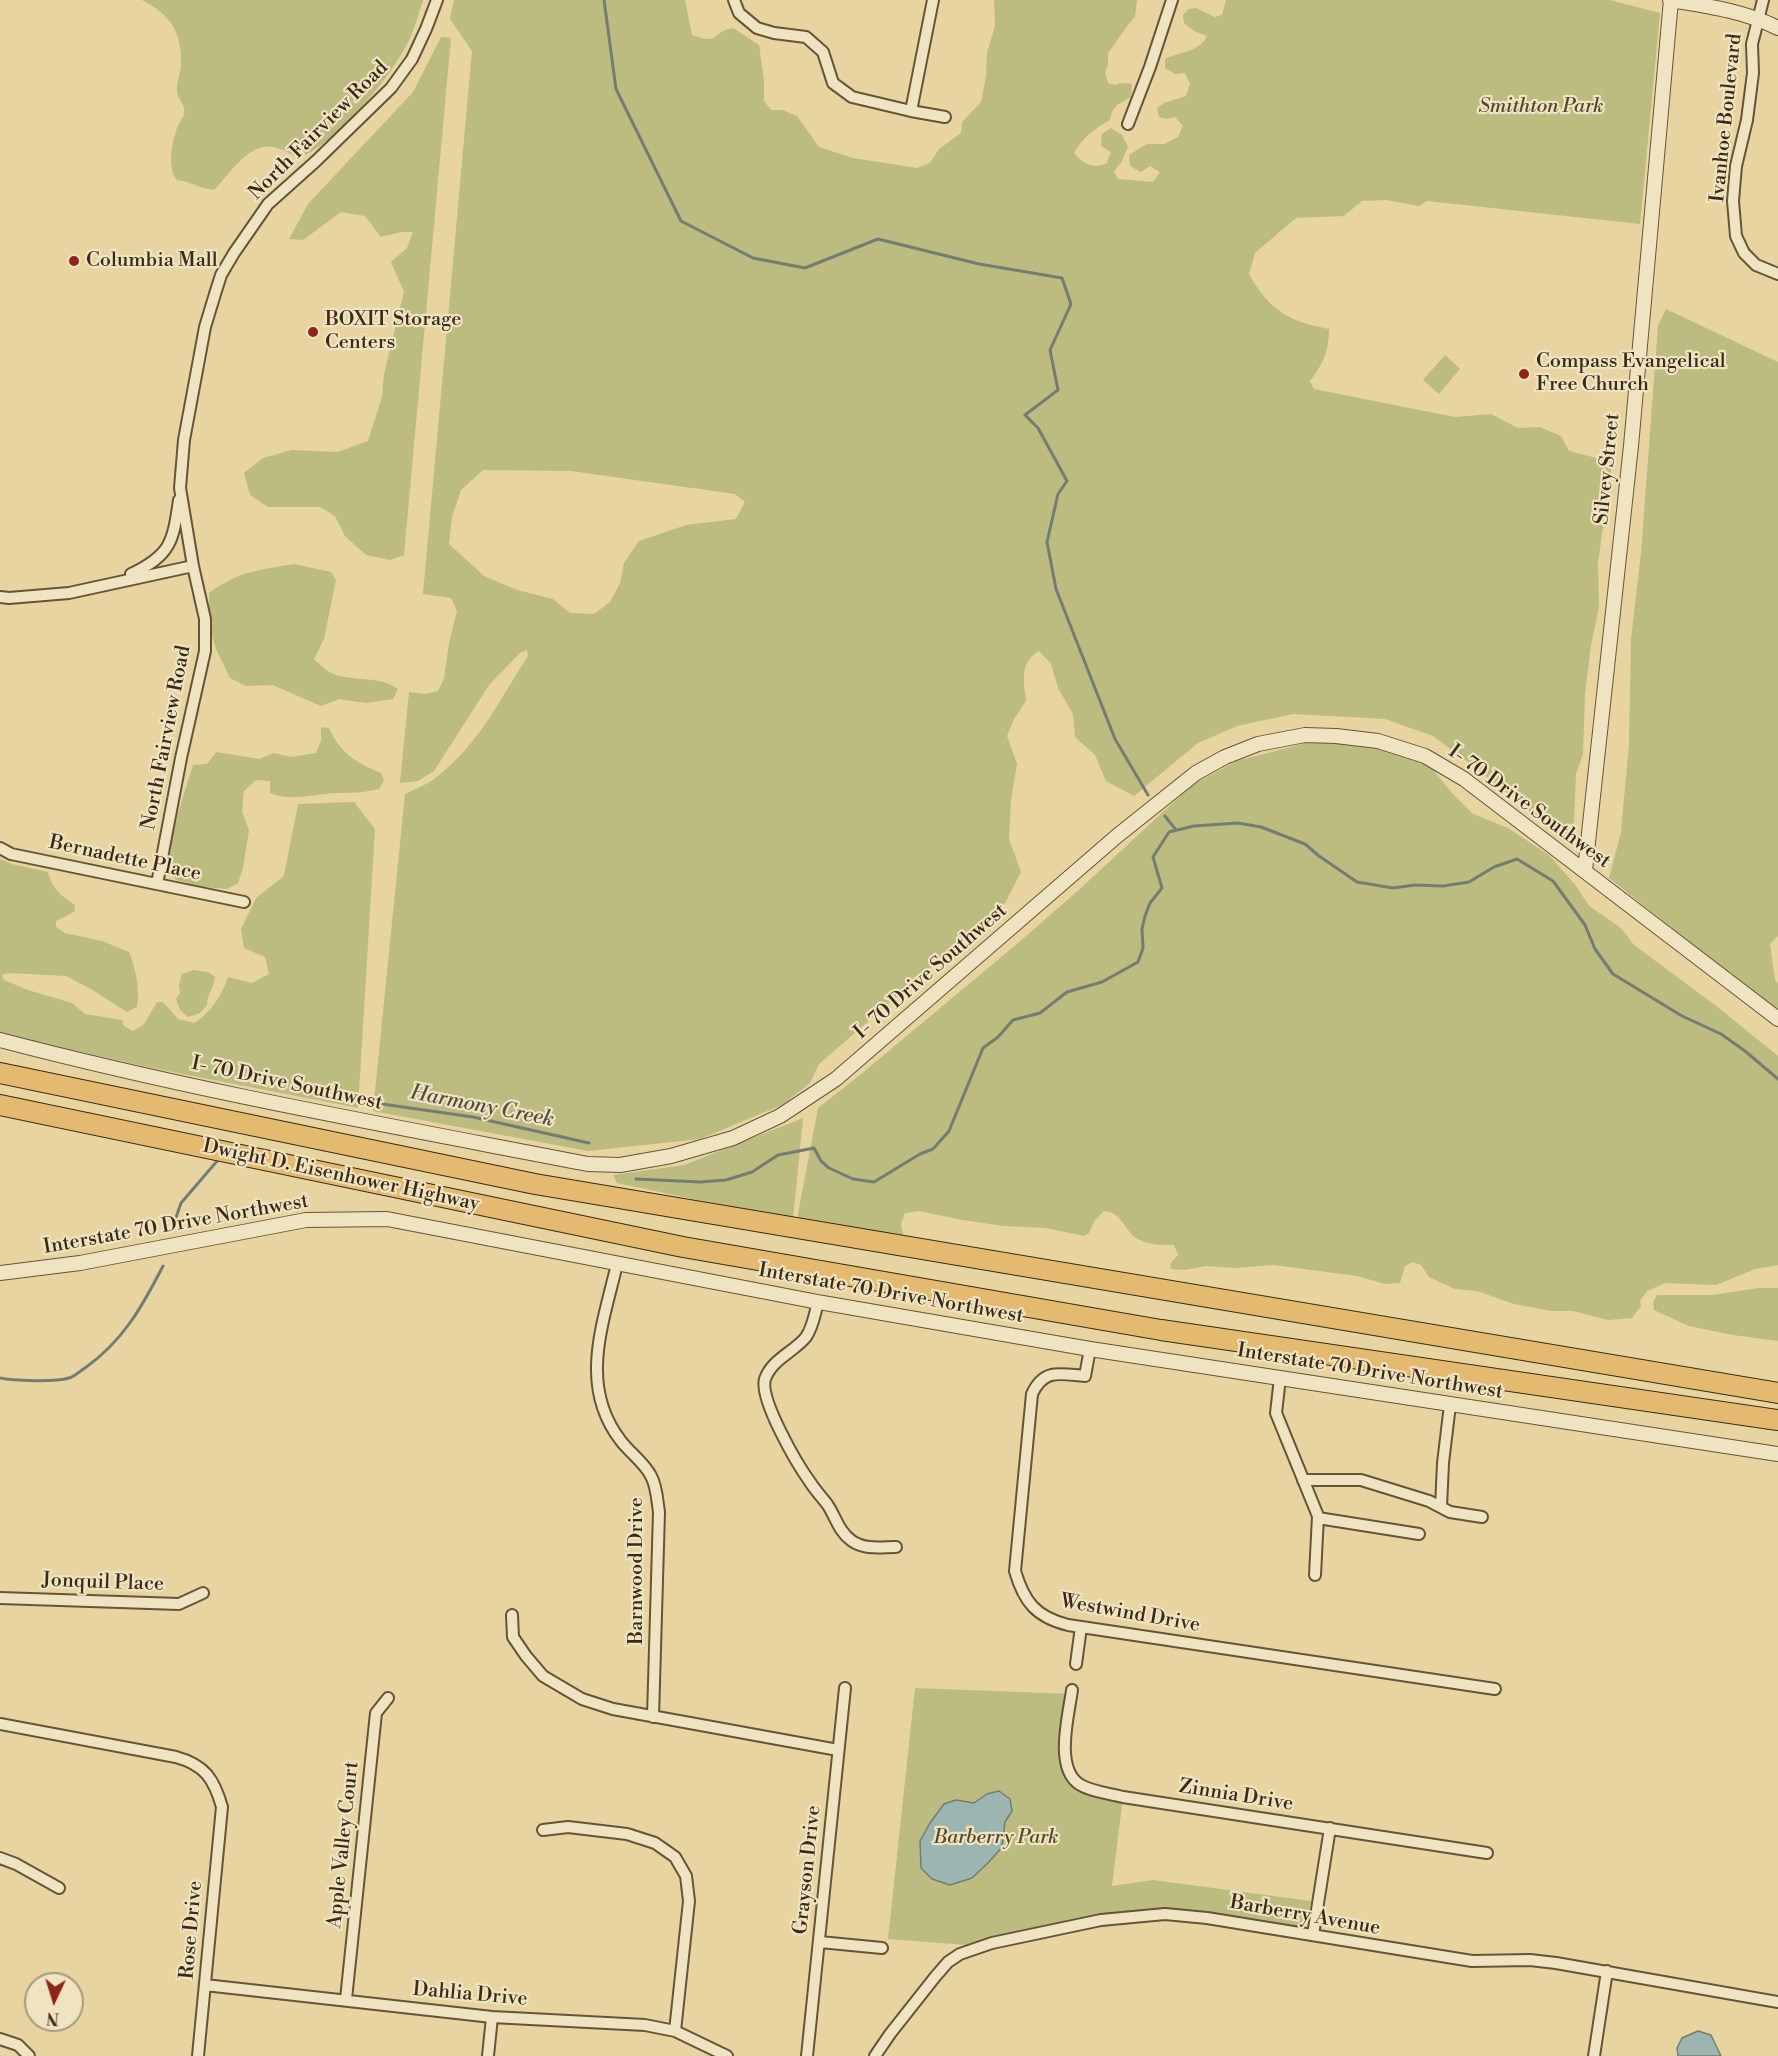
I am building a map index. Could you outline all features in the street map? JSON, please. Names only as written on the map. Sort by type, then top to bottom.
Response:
[{"type":"highway","name":"Dwight D. Eisenhower Highway","points":[[0,1073],[535,1184],[1778,1394]]},
{"type":"highway","name":"Dwight D. Eisenhower Highway","points":[[0,1105],[683,1247],[1161,1330],[1778,1420]]},
{"type":"street","name":"North Fairview Road","points":[[157,884],[181,758],[205,651],[205,619],[193,566],[180,488],[184,440],[203,337],[221,275],[268,204],[325,153],[391,88],[412,59],[437,0]]},
{"type":"street","points":[[734,0],[739,13],[757,28],[774,33],[806,37],[823,52],[833,83],[852,97],[945,117]]},
{"type":"street","points":[[911,111],[933,0]]},
{"type":"street","points":[[1128,124],[1172,0]]},
{"type":"street","points":[[1670,0],[1734,11],[1778,28]]},
{"type":"street","name":"Silvey Street","points":[[1585,870],[1631,446],[1670,0]]},
{"type":"street","name":"Ivanhoe Boulevard","points":[[1763,0],[1752,44],[1753,73],[1747,120],[1736,166],[1733,201],[1737,236],[1744,253],[1756,265],[1778,274]]},
{"type":"street","points":[[115,582],[146,567],[162,555],[175,530],[180,488]]},
{"type":"street","points":[[0,597],[69,592],[193,566]]},
{"type":"street","name":"I- 70 Drive Southwest","points":[[0,1040],[113,1068],[269,1101],[588,1164],[620,1165],[671,1156],[733,1138],[780,1116],[836,1079],[1117,836],[1196,773],[1225,757],[1258,744],[1305,735],[1378,741],[1425,756],[1464,778],[1778,1019]]},
{"type":"street","name":"Bernadette Place","points":[[0,848],[10,854],[244,902]]},
{"type":"street","name":"Interstate 70 Drive Northwest","points":[[0,1274],[80,1263],[306,1220],[387,1219],[818,1302],[1090,1349],[1778,1454]]},
{"type":"street","name":"Barnwood Drive","points":[[617,1264],[597,1350],[596,1375],[600,1400],[608,1419],[620,1441],[651,1476],[656,1492],[659,1521],[653,1717]]},
{"type":"street","points":[[818,1302],[806,1336],[771,1367],[764,1381],[767,1403],[794,1457],[811,1485],[828,1505],[840,1530],[853,1542],[866,1548],[896,1547]]},
{"type":"street","name":"Westwind Drive","points":[[1090,1349],[1085,1376],[1057,1374],[1044,1376],[1032,1394],[1015,1571],[1026,1601],[1054,1622],[1495,1689]]},
{"type":"street","points":[[1280,1378],[1276,1413],[1318,1518],[1315,1575]]},
{"type":"street","points":[[1441,1507],[1443,1463],[1450,1405]]},
{"type":"street","points":[[1303,1480],[1361,1480],[1429,1501],[1450,1512],[1482,1517]]},
{"type":"street","points":[[1318,1518],[1419,1534]]},
{"type":"street","name":"Jonquil Place","points":[[0,1598],[179,1604],[203,1593]]},
{"type":"street","points":[[512,1615],[513,1637],[543,1676],[582,1700],[653,1717],[838,1750]]},
{"type":"street","points":[[1076,1664],[1081,1627]]},
{"type":"street","name":"Grayson Drive","points":[[807,2056],[845,1688]]},
{"type":"street","name":"Zinnia Drive","points":[[1072,1690],[1064,1754],[1068,1769],[1076,1782],[1086,1788],[1124,1797],[1487,1853]]},
{"type":"street","name":"Apple Valley Court","points":[[346,1999],[376,1713],[388,1698]]},
{"type":"street","name":"Rose Drive","points":[[0,1724],[190,1761],[203,1770],[216,1787],[222,1807],[198,2056]]},
{"type":"street","points":[[543,1830],[568,1827],[627,1834],[655,1843],[675,1857],[686,1876],[689,1901],[675,2031]]},
{"type":"street","points":[[1312,1935],[1330,1828]]},
{"type":"street","points":[[0,1858],[16,1864],[59,1888]]},
{"type":"street","name":"Barberry Avenue","points":[[875,2056],[948,1962],[960,1954],[992,1943],[1101,1920],[1165,1914],[1207,1918],[1472,1961],[1530,1960],[1607,1971],[1778,2002]]},
{"type":"street","points":[[820,1942],[882,1948]]},
{"type":"street","points":[[1594,2056],[1607,1971]]},
{"type":"street","name":"Dahlia Drive","points":[[205,1985],[492,2016],[645,2025],[675,2031],[727,2056]]},
{"type":"street","points":[[488,2056],[492,2016]]},
{"type":"street","points":[[0,2039],[18,2045],[29,2056]]},
{"type":"green space","points":[[142,0],[423,0],[411,36],[392,69],[363,106],[330,138],[299,158],[286,151],[267,147],[249,153],[214,190],[177,180],[174,175],[171,162],[172,147],[185,111],[177,92],[181,66],[180,44],[168,19]]},
{"type":"green space","name":"Smithton Park","points":[[454,0],[685,0],[692,35],[708,39],[733,28],[759,45],[764,80],[764,101],[771,110],[782,110],[797,116],[819,147],[853,158],[917,168],[930,163],[939,149],[961,133],[962,122],[981,102],[986,76],[987,53],[995,26],[994,0],[1137,0],[1135,17],[1108,53],[1105,72],[1108,83],[1132,84],[1131,97],[1117,106],[1110,120],[1089,134],[1074,153],[1081,160],[1093,166],[1107,163],[1111,152],[1101,146],[1102,134],[1111,128],[1122,135],[1128,147],[1114,172],[1118,179],[1153,182],[1160,172],[1150,166],[1141,172],[1130,166],[1129,155],[1147,144],[1164,144],[1178,137],[1183,126],[1175,117],[1166,119],[1159,117],[1157,108],[1164,103],[1186,96],[1190,84],[1185,73],[1175,74],[1165,68],[1165,59],[1194,48],[1207,36],[1194,31],[1184,23],[1183,15],[1189,9],[1196,8],[1215,17],[1222,15],[1226,0],[1610,0],[1660,13],[1640,224],[1427,201],[1419,206],[1386,200],[1362,201],[1344,216],[1296,218],[1255,253],[1249,274],[1264,297],[1282,312],[1302,323],[1329,329],[1324,357],[1310,381],[1314,389],[1455,417],[1491,414],[1518,428],[1540,427],[1561,436],[1569,451],[1612,462],[1598,563],[1599,607],[1591,645],[1585,694],[1583,754],[1576,774],[1573,841],[1541,821],[1433,736],[1385,719],[1293,714],[1237,726],[1198,743],[1134,796],[1106,781],[1095,755],[1075,737],[1073,714],[1058,688],[1051,664],[1039,651],[1028,661],[1024,673],[1026,701],[1014,719],[1007,736],[1017,764],[1011,800],[1009,839],[1021,872],[1005,903],[819,1064],[810,1083],[782,1105],[700,1139],[588,1151],[373,1111],[405,794],[434,779],[463,752],[487,722],[528,656],[527,650],[520,653],[489,685],[434,771],[418,781],[400,783],[409,692],[426,694],[438,691],[444,679],[449,643],[457,611],[451,598],[423,594],[472,51],[450,19]],"holes":[[[483,470],[571,471],[735,494],[745,502],[736,519],[686,525],[639,541],[624,563],[620,583],[610,602],[594,614],[570,613],[553,599],[517,590],[484,576],[449,544],[452,517],[461,490]]]},
{"type":"green space","points":[[441,37],[451,38],[404,555],[390,560],[366,555],[345,536],[335,516],[320,507],[268,507],[250,495],[244,473],[263,458],[292,450],[338,452],[368,441],[382,397],[384,374],[404,292],[391,262],[407,248],[413,232],[401,232],[381,237],[365,216],[341,212],[303,240],[289,239],[308,204],[413,92]]},
{"type":"green space","points":[[1666,309],[1778,362],[1778,936],[1770,944],[1775,980],[1778,983],[1778,1012],[1609,878],[1621,832],[1629,744],[1631,639],[1641,553],[1658,326]]},
{"type":"green space","points":[[1445,355],[1460,369],[1439,394],[1423,380]]},
{"type":"green space","points":[[294,564],[331,572],[336,580],[324,639],[314,659],[327,671],[337,675],[390,684],[398,689],[393,699],[366,703],[339,699],[321,706],[273,685],[246,686],[230,678],[216,649],[209,626],[209,593],[240,576]]},
{"type":"green space","points":[[321,727],[329,728],[344,751],[350,756],[381,773],[384,780],[379,789],[286,797],[270,793],[270,781],[256,780],[244,791],[242,812],[249,830],[243,868],[238,883],[227,889],[203,887],[176,880],[169,868],[170,846],[193,765],[207,764],[216,752],[259,759],[274,753],[291,757],[316,753],[321,741]]},
{"type":"green space","points":[[1353,742],[1402,751],[1431,767],[1473,814],[1508,828],[1550,856],[1576,886],[1589,906],[1621,928],[1634,945],[1715,1005],[1778,1056],[1778,1265],[1755,1269],[1716,1285],[1665,1283],[1647,1291],[1640,1301],[1641,1306],[1632,1318],[1608,1320],[1573,1311],[1551,1311],[1514,1304],[1477,1291],[1455,1289],[1429,1277],[1421,1265],[1413,1262],[1405,1266],[1400,1283],[1385,1284],[1357,1276],[1274,1265],[1171,1269],[1170,1264],[1178,1255],[1174,1245],[1140,1240],[1132,1235],[1119,1218],[1104,1211],[1095,1220],[1089,1233],[1084,1236],[1046,1228],[1004,1226],[962,1220],[919,1211],[905,1213],[901,1224],[903,1235],[897,1238],[797,1219],[818,1108],[1018,943],[1192,785],[1237,761],[1306,743]]},
{"type":"green space","points":[[354,802],[375,829],[358,1108],[157,1069],[0,1034],[0,859],[48,872],[58,892],[75,905],[74,912],[56,921],[56,927],[65,933],[102,941],[129,952],[137,979],[137,1007],[127,1012],[66,976],[9,973],[2,975],[4,980],[72,1003],[85,1014],[122,1020],[124,1026],[133,1031],[144,1024],[157,1002],[163,1002],[178,1019],[195,1023],[215,1003],[228,977],[252,983],[269,974],[265,957],[244,948],[241,929],[256,898],[284,876],[298,804]]},
{"type":"green space","points":[[193,970],[208,972],[215,977],[207,1005],[200,1013],[188,1017],[180,1010],[176,999],[180,993],[179,985],[182,974]]},
{"type":"green space","points":[[803,1118],[793,1220],[617,1183],[613,1175],[684,1165]]},
{"type":"green space","points":[[1759,1288],[1778,1288],[1778,1341],[1689,1326],[1654,1310],[1653,1302],[1657,1295],[1712,1295]]},
{"type":"green space","name":"Barberry Park","points":[[915,1688],[1072,1694],[1064,1754],[1076,1782],[1123,1797],[1112,1886],[1153,1880],[1311,1901],[1305,1928],[1196,1913],[1138,1910],[1102,1915],[967,1945],[888,1939]]},
{"type":"water","points":[[999,1791],[1010,1799],[1012,1811],[1005,1822],[1002,1847],[972,1878],[950,1885],[932,1879],[921,1868],[920,1841],[944,1804],[956,1800],[974,1803],[987,1794]]},
{"type":"water","points":[[1698,2031],[1711,2035],[1721,2056],[1678,2056],[1677,2048],[1682,2038]]},
{"type":"waterway","points":[[604,0],[616,89],[681,221],[753,258],[805,268],[878,239],[979,264],[1062,278],[1071,304],[1050,350],[1058,390],[1025,415],[1038,428],[1067,481],[1058,494],[1047,542],[1056,589],[1115,739],[1148,795]]},
{"type":"waterway","points":[[1165,816],[1176,830]]},
{"type":"waterway","name":"Harmony Creek","points":[[636,1179],[700,1182],[726,1180],[752,1172],[778,1155],[814,1148],[821,1161],[829,1168],[853,1179],[874,1182],[920,1154],[933,1149],[949,1131],[983,1048],[998,1037],[1013,1020],[1040,1013],[1067,992],[1102,982],[1138,962],[1143,948],[1142,929],[1145,916],[1150,903],[1162,888],[1153,857],[1169,832],[1194,826],[1238,823],[1261,827],[1305,844],[1357,882],[1393,888],[1415,885],[1443,886],[1469,882],[1494,867],[1517,859],[1553,881],[1585,925],[1595,949],[1613,974],[1682,1016],[1721,1034],[1778,1079]]},
{"type":"waterway","name":"Harmony Creek","points":[[368,1102],[473,1117],[589,1143]]},
{"type":"waterway","name":"Harmony Creek","points":[[173,1226],[181,1203],[218,1160]]},
{"type":"waterway","name":"Harmony Creek","points":[[0,1378],[45,1381],[75,1375],[98,1358],[121,1335],[139,1309],[163,1266]]},
{"type":"place","name":"Columbia Mall","points":[[74,261]]},
{"type":"place","name":"BOXIT Storage Centers","points":[[313,332]]},
{"type":"place","name":"Compass Evangelical Free Church","points":[[1524,374]]}]
